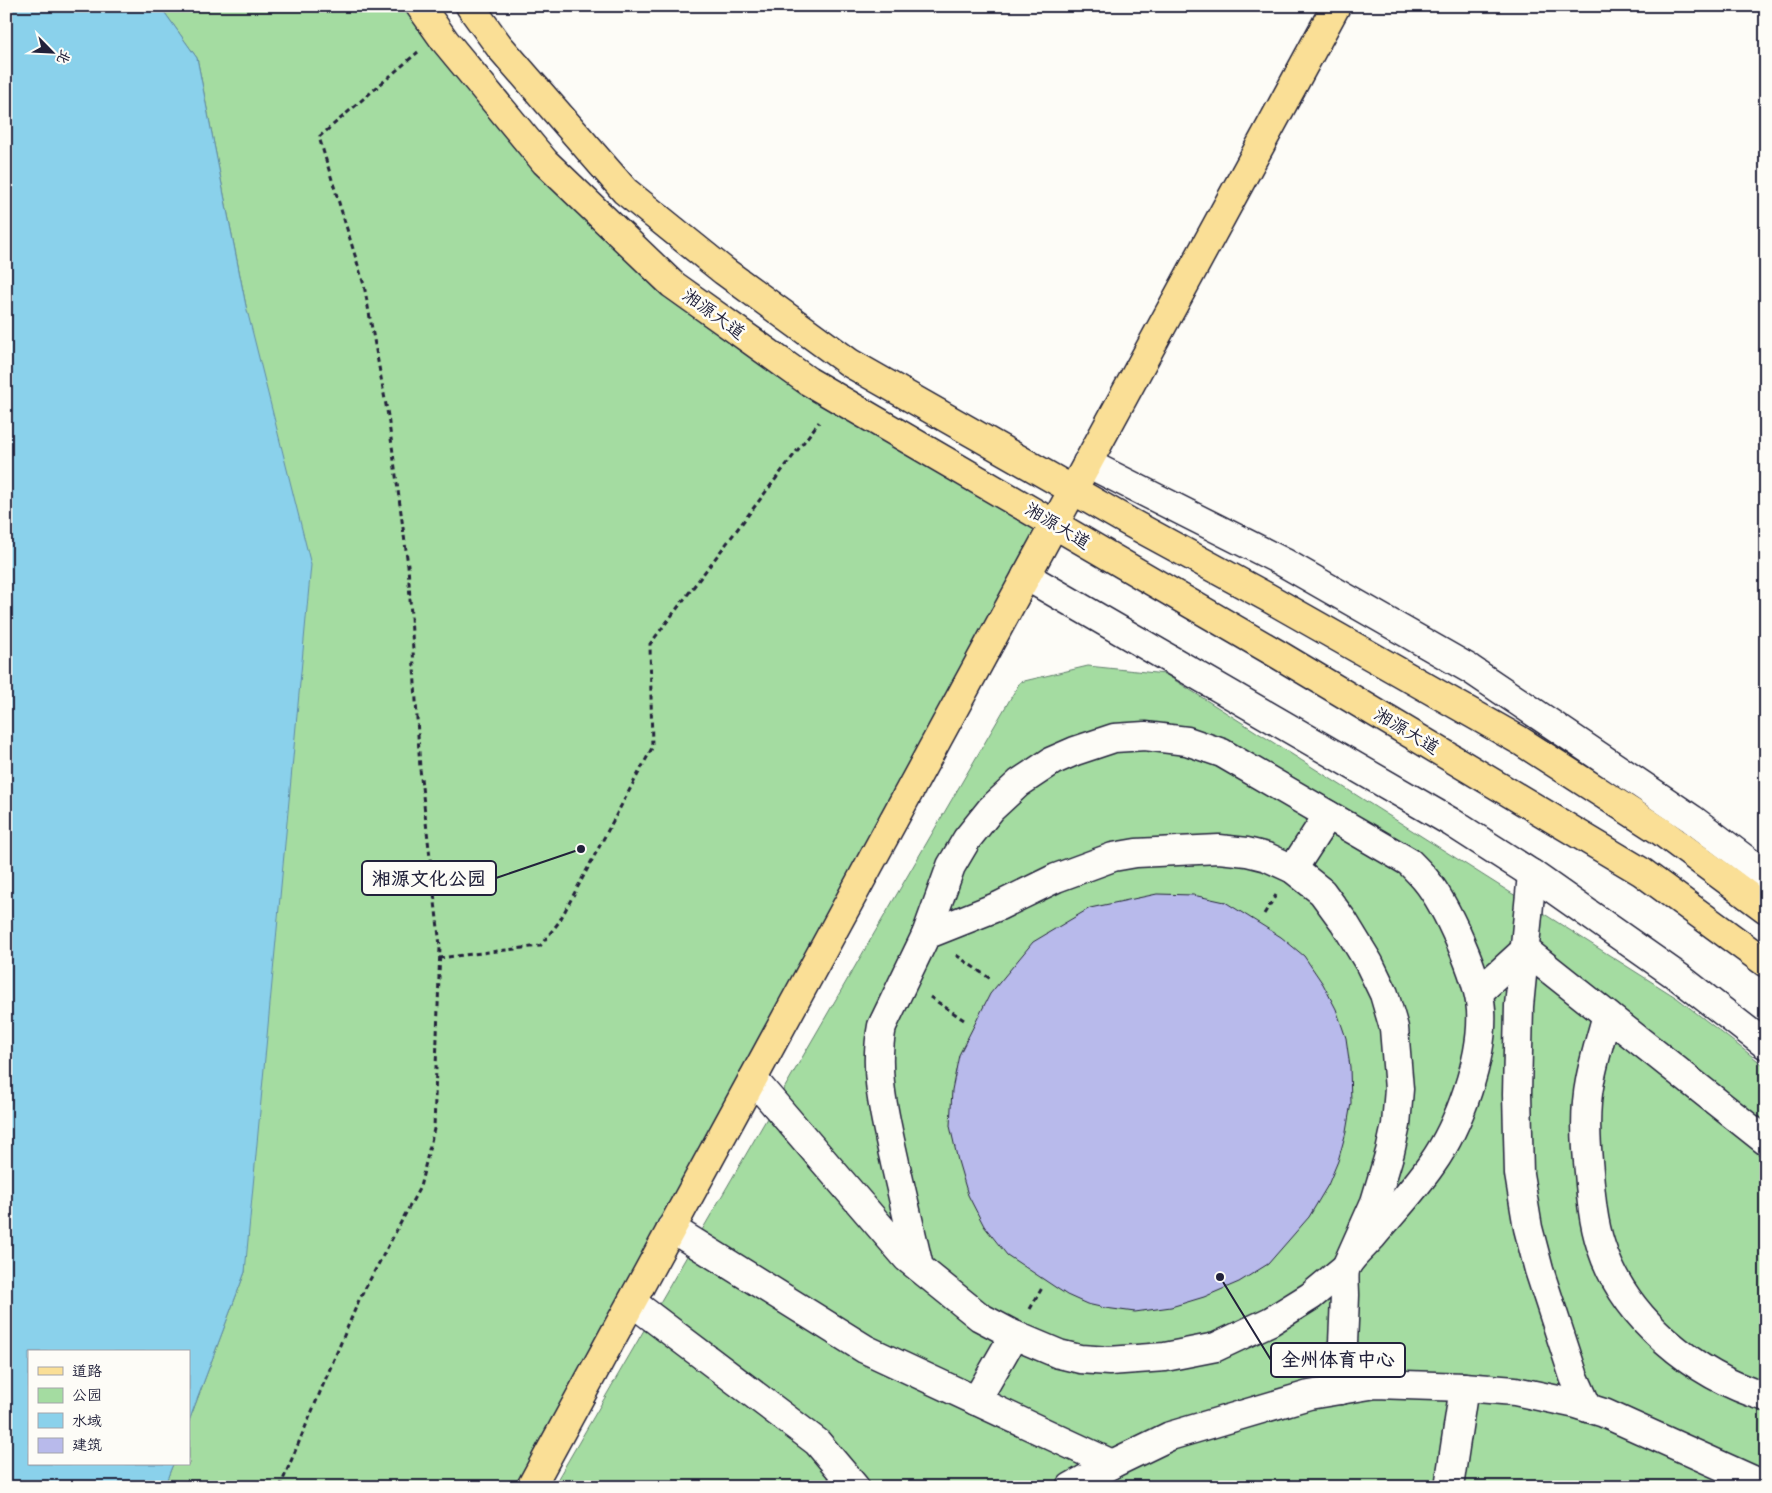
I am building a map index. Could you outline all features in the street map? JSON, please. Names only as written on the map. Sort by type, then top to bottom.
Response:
[{"type":"main road","name":"湘源大道","points":[[420,6],[440,34],[545,162],[672,284],[808,381],[1279,655],[1642,872],[1766,963]]},
{"type":"main road","points":[[470,6],[499,46],[625,191],[716,265],[850,363],[1519,740],[1662,832],[1766,909]]},
{"type":"main road","points":[[531,1487],[1336,6]]},
{"type":"lane","points":[[1087,462],[1283,562],[1470,669],[1692,820],[1766,875]]},
{"type":"lane","points":[[1026,576],[1451,822],[1532,874],[1680,978],[1766,1045]]},
{"type":"lane","points":[[753,1079],[907,1258],[980,1317],[1014,1335],[1059,1354],[1080,1360],[1109,1361],[1165,1357],[1216,1347],[1271,1321],[1312,1296],[1346,1267],[1418,1184],[1434,1162],[1457,1119],[1474,1066],[1481,1012],[1479,992],[1462,946],[1426,879],[1409,862],[1222,753],[1186,741],[1146,736],[1114,738],[1052,761],[1019,782],[991,809],[967,839],[951,866],[926,935],[882,1026],[879,1042],[878,1080],[919,1267]]},
{"type":"lane","points":[[1293,870],[1328,815]]},
{"type":"lane","points":[[926,935],[999,906],[1056,878],[1113,857],[1128,854],[1187,849],[1219,849],[1246,852],[1267,857],[1293,870],[1322,892],[1344,922],[1369,963],[1384,994],[1394,1028],[1399,1088],[1396,1125],[1390,1152],[1375,1202],[1346,1267],[1341,1390]]},
{"type":"lane","points":[[1532,874],[1520,1006],[1517,1094],[1519,1174],[1528,1228],[1539,1270],[1574,1377],[1588,1408]]},
{"type":"lane","points":[[1479,992],[1525,950]]},
{"type":"lane","points":[[1525,950],[1766,1141]]},
{"type":"lane","points":[[1607,1015],[1590,1081],[1586,1114],[1586,1147],[1592,1210],[1601,1246],[1612,1274],[1639,1314],[1686,1357],[1711,1373],[1766,1397]]},
{"type":"lane","points":[[671,1228],[865,1349],[1112,1464]]},
{"type":"lane","points":[[632,1302],[817,1442],[855,1487]]},
{"type":"lane","points":[[976,1401],[1014,1335]]},
{"type":"lane","points":[[1071,1487],[1112,1464],[1170,1436],[1309,1396],[1376,1384],[1514,1391],[1572,1403],[1613,1417],[1766,1486]]},
{"type":"lane","points":[[1449,1487],[1464,1387]]},
{"type":"path","points":[[280,1487],[359,1300],[420,1187],[434,1129],[440,946],[420,769],[408,565],[390,426],[364,285],[319,137],[440,34]]},
{"type":"path","points":[[439,958],[540,946],[559,922],[652,748],[650,644],[838,398]]},
{"type":"path","points":[[926,935],[992,980]]},
{"type":"path","points":[[904,980],[967,1022]]},
{"type":"green space","points":[[160,6],[420,6],[672,284],[1054,524],[531,1487],[164,1487],[172,1466],[190,1466],[190,1418],[245,1272],[246,306],[197,58]]},
{"type":"green space","points":[[1088,666],[1165,674],[1677,998],[1766,1067],[1766,1487],[553,1487],[1020,682]]},
{"type":"water","points":[[6,6],[160,6],[197,58],[246,306],[311,565],[245,1272],[190,1418],[190,1350],[28,1350],[28,1466],[172,1466],[164,1487],[6,1487]]},
{"type":"building","points":[[1157,894],[1193,895],[1225,902],[1281,937],[1304,956],[1323,984],[1336,1009],[1346,1038],[1350,1067],[1351,1103],[1338,1161],[1328,1185],[1309,1217],[1268,1264],[1239,1282],[1204,1297],[1171,1307],[1135,1312],[1087,1304],[1067,1295],[1007,1255],[984,1226],[968,1195],[950,1126],[952,1090],[959,1055],[990,994],[1033,942],[1090,908]]},
{"type":"place","name":"湘源文化公园","points":[[581,849]]},
{"type":"place","name":"全州体育中心","points":[[1220,1277]]}]
